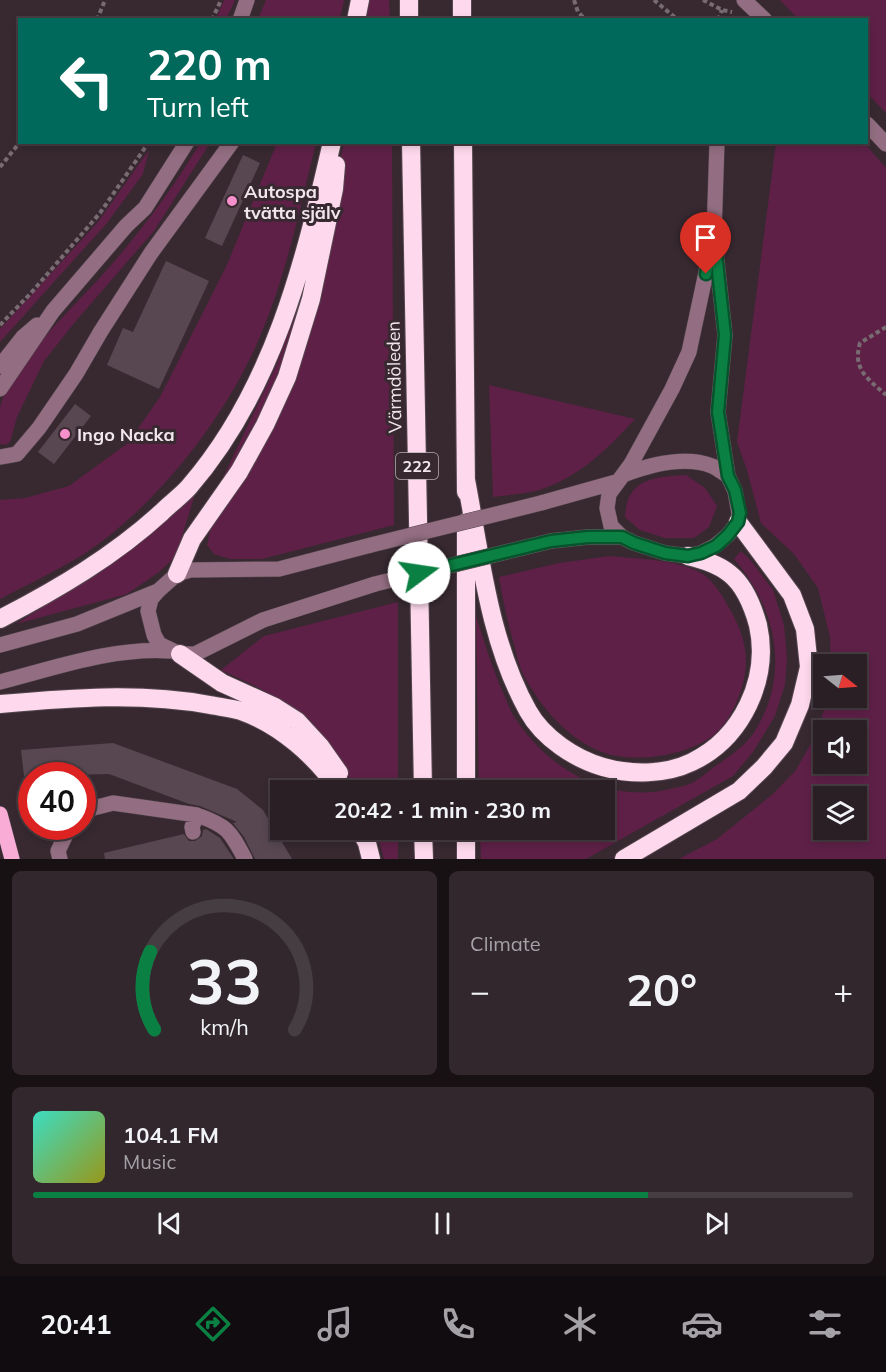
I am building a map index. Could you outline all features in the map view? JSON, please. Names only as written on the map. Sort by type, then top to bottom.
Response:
[{"type":"highway","points":[[356,18],[360,0]]},
{"type":"highway","points":[[409,0],[409,18]]},
{"type":"highway","points":[[462,0],[462,18]]},
{"type":"highway","points":[[0,619],[48,594],[98,564],[122,546],[188,488],[212,457],[247,402],[270,356],[311,232],[332,144]]},
{"type":"highway","points":[[177,574],[192,539],[244,463],[287,377],[311,299],[334,189],[338,144]]},
{"type":"highway","name":"Värmdöleden","points":[[411,144],[423,780]]},
{"type":"highway","points":[[463,144],[466,780]]},
{"type":"highway","points":[[465,480],[495,631],[510,675],[529,714],[549,736],[572,754],[595,765],[619,771],[644,772],[671,769],[692,762],[712,750],[738,724],[751,700],[761,655],[760,634],[754,610],[744,591],[730,574],[709,562],[688,556]]},
{"type":"highway","points":[[624,859],[739,791],[764,767],[784,743],[800,705],[809,667],[805,629],[792,595],[738,522]]},
{"type":"highway","points":[[175,652],[222,683],[275,707],[297,722],[320,746],[342,780]]},
{"type":"highway","points":[[0,704],[98,697],[175,699],[241,711],[270,725],[306,752],[332,780]]},
{"type":"highway","points":[[423,840],[424,859]]},
{"type":"highway","points":[[466,840],[466,859]]},
{"type":"main road","points":[[0,814],[12,859]]},
{"type":"street","points":[[241,18],[247,0]]},
{"type":"street","points":[[744,0],[762,18]]},
{"type":"street","points":[[868,125],[886,144]]},
{"type":"street","points":[[126,226],[174,144]]},
{"type":"street","points":[[0,389],[53,311],[126,226],[145,208],[186,144]]},
{"type":"street","points":[[0,457],[17,454],[39,428],[76,374],[151,253],[230,144]]},
{"type":"street","points":[[714,235],[689,352],[668,397],[609,494],[607,508],[611,526],[622,537],[665,553],[688,556],[716,546],[738,522],[739,504],[728,476],[718,412],[725,335],[714,235],[717,144]]},
{"type":"street","points":[[0,366],[23,337],[53,311]]},
{"type":"street","points":[[175,652],[159,644],[154,635],[148,611],[151,599],[177,574],[190,570],[279,569],[541,503],[620,478],[638,469],[662,463],[685,462],[711,466],[728,476]]},
{"type":"street","points":[[0,682],[93,658],[157,650],[195,654],[263,620],[375,584],[551,541],[588,537],[622,537]]},
{"type":"street","points":[[0,645],[77,624],[158,591]]},
{"type":"street","points":[[96,807],[113,803],[197,815],[212,820],[230,832],[245,859]]},
{"type":"street","points":[[193,832],[192,827],[197,815]]},
{"type":"street","points":[[60,859],[58,851],[63,840]]},
{"type":"path","points":[[98,18],[105,0]]},
{"type":"path","points":[[214,18],[221,0]]},
{"type":"path","points":[[574,0],[578,12],[584,18]]},
{"type":"path","points":[[654,0],[676,18]]},
{"type":"path","points":[[703,0],[732,12]]},
{"type":"path","points":[[719,18],[723,10]]},
{"type":"path","points":[[0,167],[18,144]]},
{"type":"path","points":[[0,325],[31,293],[100,213],[148,144]]},
{"type":"path","points":[[886,327],[860,343],[856,353],[862,373],[886,395]]},
{"type":"shaded area","points":[[224,0],[235,0],[226,18],[216,18]]},
{"type":"shaded area","points":[[266,0],[344,0],[340,18],[258,18]]},
{"type":"shaded area","points":[[370,0],[389,0],[390,18],[366,18]]},
{"type":"shaded area","points":[[780,0],[886,0],[886,113],[868,94],[868,18],[797,18]]},
{"type":"shaded area","points":[[199,144],[209,144],[154,231],[44,361],[17,417],[10,442],[5,445],[0,444],[0,408],[6,391],[17,373],[46,336],[132,241]]},
{"type":"shaded area","points":[[277,144],[316,144],[292,240],[270,311],[247,365],[210,427],[163,485],[111,534],[84,554],[0,599],[0,500],[25,498],[69,486],[128,443],[160,397],[226,267]]},
{"type":"shaded area","points":[[344,144],[392,144],[394,525],[262,559],[230,559],[214,554],[207,545],[221,482],[277,364],[317,254]]},
{"type":"shaded area","points":[[776,144],[865,144],[886,168],[886,859],[679,859],[717,839],[773,794],[796,770],[813,740],[813,774],[867,774],[867,720],[821,720],[824,708],[867,708],[867,654],[831,654],[830,637],[818,588],[794,554],[761,523],[737,442]]},
{"type":"shaded area","points":[[149,150],[143,174],[107,223],[0,342],[0,329],[98,222]]},
{"type":"shaded area","points":[[489,385],[635,419],[592,461],[567,478],[539,490],[493,497]]},
{"type":"shaded area","points":[[686,475],[705,488],[717,506],[709,527],[694,538],[665,538],[640,530],[625,517],[631,494],[644,482],[663,477]]},
{"type":"shaded area","points":[[196,491],[176,556],[159,572],[127,594],[16,624],[121,557]]},
{"type":"shaded area","points":[[741,551],[773,590],[784,625],[787,658],[785,685],[775,716],[753,752],[733,776],[586,859],[481,859],[480,840],[615,840],[615,789],[647,792],[684,786],[698,780],[747,741],[766,709],[773,686],[774,641],[769,619],[760,598],[734,559]]},
{"type":"shaded area","points":[[610,556],[664,562],[685,566],[701,573],[717,588],[738,624],[746,655],[744,680],[733,710],[722,727],[704,742],[676,753],[660,756],[629,757],[602,752],[577,739],[556,720],[538,698],[522,671],[499,577],[559,563]]},
{"type":"shaded area","points":[[398,602],[398,780],[351,780],[331,746],[308,720],[281,700],[221,670],[264,636]]},
{"type":"shaded area","points":[[476,616],[493,667],[515,718],[544,753],[562,767],[586,780],[479,780]]},
{"type":"shaded area","points":[[379,840],[398,840],[398,859],[384,859]]},
{"type":"building","name":"Autospa tvätta själv","points":[[243,155],[260,163],[222,246],[205,238]]},
{"type":"building","points":[[166,261],[209,281],[159,389],[107,365],[123,328],[133,332]]},
{"type":"building","name":"Ingo Nacka","points":[[75,404],[91,416],[54,464],[38,452]]},
{"type":"building","points":[[113,743],[237,789],[263,810],[270,822],[270,840],[281,840],[292,859],[255,859],[244,837],[233,823],[237,822],[200,806],[109,774],[96,774],[96,762],[22,762],[21,750]]},
{"type":"building","points":[[206,829],[220,838],[234,859],[105,859],[104,853],[184,834],[189,841],[195,841]]},
{"type":"place","name":"Autospa tvätta själv","points":[[232,201]]},
{"type":"place","name":"Ingo Nacka","points":[[65,434]]},
{"type":"route","points":[[419,573],[551,541],[588,537],[622,537],[665,553],[688,556],[716,546],[728,535],[738,522],[740,513],[735,490],[728,476],[718,412],[725,335],[714,235],[706,274]]}]
